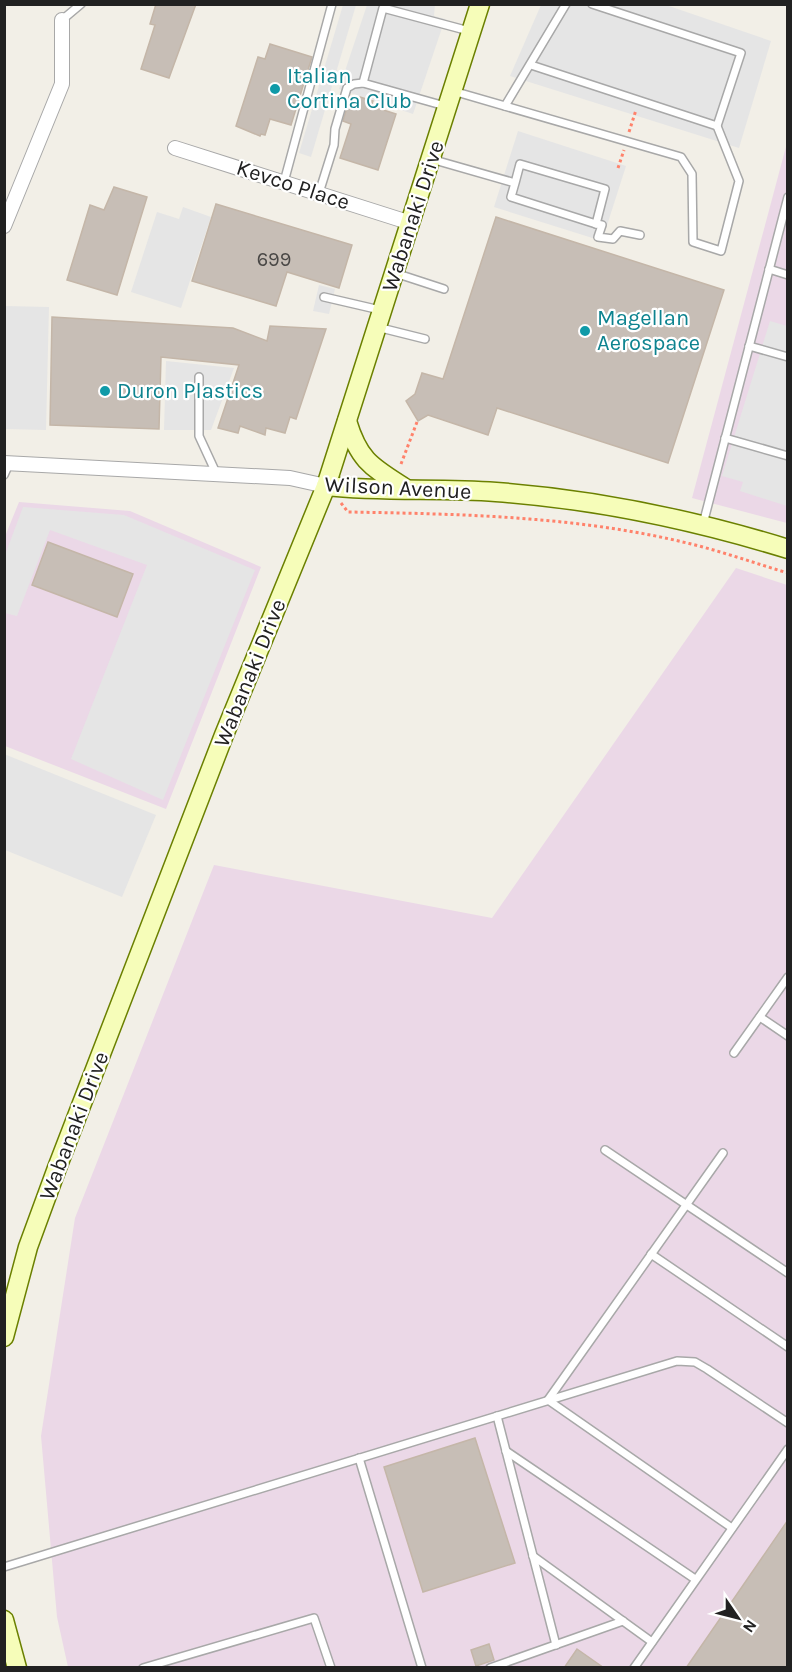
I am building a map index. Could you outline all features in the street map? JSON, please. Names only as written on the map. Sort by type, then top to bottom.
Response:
[{"type":"street","name":"Wabanaki Drive","points":[[4,1337],[28,1247],[57,1168],[224,735],[326,486],[480,4]]},
{"type":"street","points":[[4,226],[62,84],[62,20]]},
{"type":"street","name":"Kevco Place","points":[[175,148],[411,223]]},
{"type":"street","points":[[347,422],[354,445],[372,468],[405,488]]},
{"type":"street","name":"Wilson Avenue","points":[[6,467],[290,478],[358,490],[405,488],[497,492],[602,505],[788,549]]},
{"type":"street","points":[[4,1620],[17,1668]]},
{"type":"lane","points":[[62,20],[81,4]]},
{"type":"lane","points":[[284,182],[332,4]]},
{"type":"lane","points":[[505,106],[566,4]]},
{"type":"lane","points":[[318,193],[334,145],[335,129],[347,88],[363,83],[450,99],[505,106],[681,157],[692,174],[693,242],[721,250],[739,181],[717,126],[741,53],[592,4]]},
{"type":"lane","points":[[363,83],[382,8],[472,31]]},
{"type":"lane","points":[[531,65],[717,126]]},
{"type":"lane","points":[[431,159],[514,183]]},
{"type":"lane","points":[[596,224],[605,189],[520,164],[511,197],[596,224],[602,225],[598,237],[613,239],[620,231],[640,235]]},
{"type":"lane","points":[[702,527],[788,197]]},
{"type":"lane","points":[[769,269],[788,275]]},
{"type":"lane","points":[[394,273],[444,289]]},
{"type":"lane","points":[[324,297],[424,339]]},
{"type":"lane","points":[[749,346],[788,357]]},
{"type":"lane","points":[[199,377],[199,436],[216,475]]},
{"type":"lane","points":[[725,438],[788,456]]},
{"type":"lane","points":[[734,1053],[788,977]]},
{"type":"lane","points":[[760,1017],[788,1036]]},
{"type":"lane","points":[[605,1150],[788,1273]]},
{"type":"lane","points":[[548,1400],[723,1153]]},
{"type":"lane","points":[[651,1254],[788,1347]]},
{"type":"lane","points":[[4,1567],[676,1361],[695,1362],[788,1423]]},
{"type":"lane","points":[[548,1400],[732,1528]]},
{"type":"lane","points":[[497,1416],[556,1645]]},
{"type":"lane","points":[[634,1668],[788,1449]]},
{"type":"lane","points":[[506,1451],[695,1580]]},
{"type":"lane","points":[[359,1458],[422,1668]]},
{"type":"lane","points":[[533,1556],[652,1642]]},
{"type":"lane","points":[[143,1668],[314,1618],[331,1668]]},
{"type":"lane","points":[[490,1668],[623,1621]]},
{"type":"path","points":[[401,464],[417,422]]},
{"type":"path","points":[[348,512],[499,515],[619,531],[687,543],[788,573]]},
{"type":"shaded area","points":[[435,4],[434,16],[445,19],[413,114],[339,89],[367,5]]},
{"type":"shaded area","points":[[343,5],[356,5],[311,157],[299,153]]},
{"type":"shaded area","points":[[541,5],[666,5],[771,41],[739,148],[510,76]]},
{"type":"shaded area","points":[[518,131],[626,166],[602,241],[494,207]]},
{"type":"shaded area","points":[[787,143],[787,523],[692,498]]},
{"type":"shaded area","points":[[183,207],[211,217],[181,308],[131,292],[157,212],[179,219]]},
{"type":"shaded area","points":[[319,285],[335,289],[329,314],[313,311]]},
{"type":"shaded area","points":[[5,306],[49,307],[46,430],[5,429]]},
{"type":"shaded area","points":[[770,321],[787,326],[787,506],[740,491],[743,482],[722,476]]},
{"type":"shaded area","points":[[166,361],[234,368],[211,430],[164,430]]},
{"type":"shaded area","points":[[19,502],[130,511],[261,567],[166,809],[5,746],[4,539]]},
{"type":"shaded area","points":[[23,507],[124,515],[255,570],[163,800],[71,759],[147,565],[50,530],[17,616],[5,613],[5,555]]},
{"type":"shaded area","points":[[736,568],[787,585],[787,1667],[68,1667],[57,1617],[41,1436],[75,1218],[214,865],[492,918]]},
{"type":"shaded area","points":[[4,754],[156,815],[122,897],[5,850]]},
{"type":"building","points":[[156,4],[196,4],[169,78],[141,69],[155,25],[150,24]]},
{"type":"building","name":"Italian Cortina Club","points":[[270,44],[312,57],[291,125],[270,119],[265,135],[260,136],[236,126],[258,57],[265,59]]},
{"type":"building","points":[[360,97],[373,101],[371,106],[396,114],[378,170],[340,158],[351,124],[343,121],[348,104],[356,107]]},
{"type":"building","points":[[114,187],[147,197],[117,295],[67,280],[90,205],[104,210]]},
{"type":"building","points":[[216,204],[352,245],[339,288],[287,272],[276,306],[192,281]]},
{"type":"building","name":"Magellan Aerospace","points":[[496,217],[724,290],[668,463],[497,408],[488,435],[428,415],[418,421],[406,401],[415,394],[422,373],[443,379]]},
{"type":"building","name":"Duron Plastics","points":[[52,317],[233,328],[267,341],[270,326],[326,329],[296,419],[290,417],[285,433],[266,428],[265,435],[240,426],[238,433],[218,428],[239,365],[161,357],[159,429],[50,425]]},
{"type":"building","points":[[48,542],[133,574],[117,617],[32,585]]},
{"type":"building","points":[[475,1438],[515,1563],[423,1592],[384,1467]]},
{"type":"building","points":[[788,1520],[788,1668],[686,1668]]},
{"type":"building","points":[[489,1644],[494,1660],[476,1666],[471,1650]]},
{"type":"building","points":[[577,1649],[604,1668],[564,1668]]},
{"type":"place","name":"Italian Cortina Club","points":[[275,89]]},
{"type":"place","name":"Magellan Aerospace","points":[[585,331]]},
{"type":"place","name":"Duron Plastics","points":[[105,391]]}]
